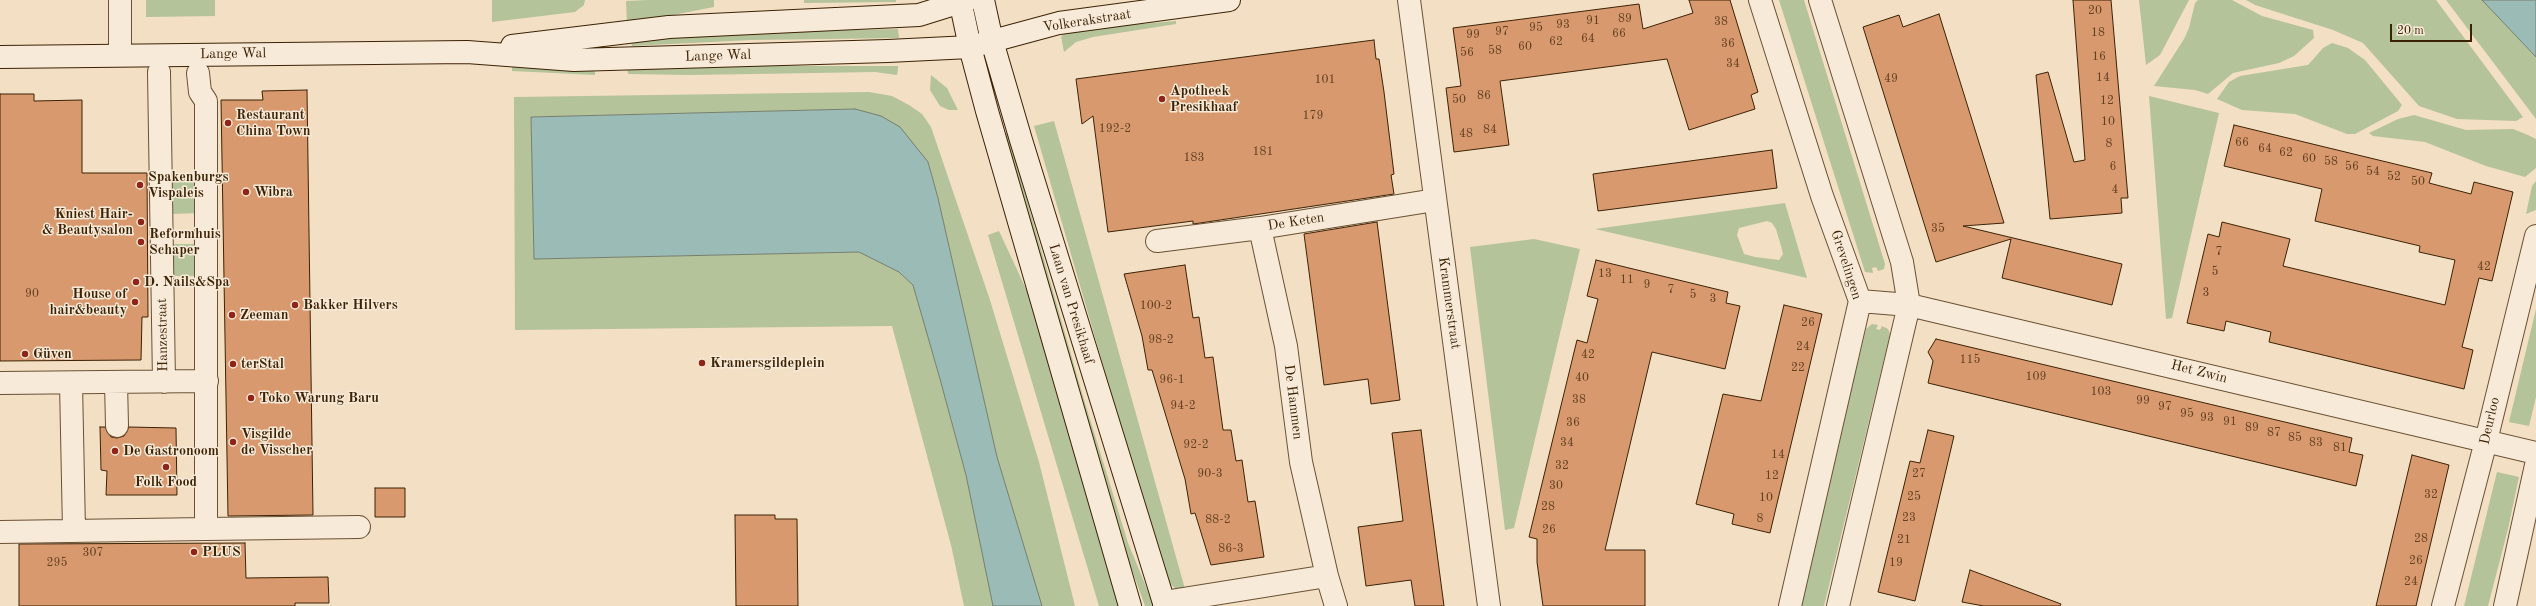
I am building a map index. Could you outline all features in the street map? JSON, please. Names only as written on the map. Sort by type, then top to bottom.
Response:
[{"type":"street","points":[[120,0],[120,54]]},
{"type":"street","name":"Lange Wal","points":[[467,52],[601,34],[669,27],[919,15],[963,0]]},
{"type":"street","name":"Laan van Presikhaaf","points":[[963,0],[970,47],[1130,606]]},
{"type":"street","name":"Laan van Presikhaaf","points":[[983,0],[992,41],[1164,604]]},
{"type":"street","name":"Volkerakstraat","points":[[970,47],[1059,23],[1229,0]]},
{"type":"street","name":"Krammerstraat","points":[[1409,0],[1490,606]]},
{"type":"street","name":"Grevelingen","points":[[1760,0],[1822,196],[1860,301],[1790,606]]},
{"type":"street","points":[[1820,0],[1902,262],[1909,305],[1838,606]]},
{"type":"street","name":"Lange Wal","points":[[0,57],[120,54],[467,52],[574,60],[970,47]]},
{"type":"street","name":"Hanzestraat","points":[[158,72],[164,382]]},
{"type":"street","points":[[198,73],[200,92],[206,101],[206,529]]},
{"type":"street","name":"De Keten","points":[[1157,241],[1260,228],[1435,200]]},
{"type":"street","name":"De Hammen","points":[[1260,228],[1286,346],[1301,462],[1327,576],[1336,606]]},
{"type":"street","name":"Deurloo","points":[[2443,606],[2486,441],[2536,236]]},
{"type":"street","name":"Het Zwin","points":[[1860,301],[1909,305],[2536,453]]},
{"type":"street","name":"Hanzestraat","points":[[0,383],[207,381]]},
{"type":"street","points":[[116,382],[117,426]]},
{"type":"street","points":[[71,383],[74,531]]},
{"type":"street","points":[[2505,606],[2536,466]]},
{"type":"street","points":[[0,532],[359,527]]},
{"type":"street","points":[[1164,604],[1327,576]]},
{"type":"green space","points":[[146,0],[215,0],[215,16],[146,17]]},
{"type":"green space","points":[[492,0],[585,0],[584,5],[575,12],[492,22]]},
{"type":"green space","points":[[714,0],[714,7],[627,24],[626,1]]},
{"type":"green space","points":[[804,0],[896,0],[896,2],[804,3]]},
{"type":"green space","points":[[1779,0],[1804,0],[1885,264],[1884,269],[1878,271],[1876,267],[1872,268],[1873,273],[1865,272]]},
{"type":"green space","points":[[2139,0],[2189,0],[2160,55],[2146,65]]},
{"type":"green space","points":[[2198,0],[2232,0],[2262,16],[2313,30],[2314,38],[2294,56],[2279,63],[2233,73],[2208,94],[2195,90],[2154,86],[2184,39],[2189,28],[2195,3]]},
{"type":"green space","points":[[2246,0],[2436,0],[2523,117],[2516,121],[2457,119],[2419,106],[2363,43],[2333,30],[2255,5]]},
{"type":"green space","points":[[2446,0],[2482,0],[2536,57],[2536,119]]},
{"type":"green space","points":[[1176,21],[1176,24],[1093,37],[1076,42],[1064,52],[1061,36],[1072,30]]},
{"type":"green space","points":[[898,29],[899,38],[751,40],[632,46],[630,39],[799,31]]},
{"type":"green space","points":[[2332,43],[2348,48],[2365,60],[2402,105],[2398,111],[2355,134],[2347,134],[2295,114],[2242,110],[2217,99],[2229,82],[2240,76],[2308,65],[2323,48]]},
{"type":"green space","points":[[512,66],[595,66],[595,75],[512,71]]},
{"type":"green space","points":[[627,66],[898,66],[898,69],[897,75],[875,72],[691,75],[628,74]]},
{"type":"green space","points":[[931,75],[947,88],[958,110],[949,110],[940,106],[930,90]]},
{"type":"green space","points":[[869,92],[892,96],[909,105],[922,114],[931,127],[990,300],[1039,462],[1075,606],[1042,606],[997,457],[938,198],[928,162],[855,109],[531,117],[534,259],[859,252],[899,272],[913,285],[940,379],[966,475],[993,606],[964,606],[951,545],[892,326],[515,330],[514,97]]},
{"type":"green space","points":[[2149,96],[2219,113],[2172,318],[2166,319]]},
{"type":"green space","points":[[2414,115],[2466,130],[2513,129],[2528,135],[2536,139],[2536,168],[2525,177],[2486,166],[2425,142],[2373,136],[2369,133],[2398,119]]},
{"type":"green space","points":[[1054,121],[1185,589],[1180,591],[1165,580],[1034,126]]},
{"type":"green space","points":[[1008,133],[1082,393],[1128,543],[1154,606],[1145,606],[1116,526],[1001,135]]},
{"type":"green space","points":[[2536,181],[2536,210],[2526,214],[2532,186]]},
{"type":"green space","points":[[169,182],[201,182],[202,213],[170,214]]},
{"type":"green space","points":[[1785,203],[1807,278],[1595,229]],"holes":[[[1767,221],[1772,223],[1776,229],[1783,254],[1779,260],[1744,254],[1737,235],[1739,228]]]},
{"type":"green space","points":[[999,231],[1034,306],[1119,606],[1099,606],[988,235]]},
{"type":"green space","points":[[1534,239],[1580,249],[1514,528],[1505,530],[1470,247]]},
{"type":"green space","points":[[170,244],[202,244],[202,276],[171,276]]},
{"type":"green space","points":[[2536,309],[2536,397],[2529,426],[2509,422]]},
{"type":"green space","points":[[1872,324],[1878,325],[1876,329],[1880,330],[1882,326],[1888,329],[1890,334],[1824,606],[1800,606],[1866,329]]},
{"type":"green space","points":[[2497,472],[2519,477],[2508,529],[2488,606],[2464,606]]},
{"type":"water","points":[[2482,0],[2536,0],[2536,57]]},
{"type":"water","points":[[855,109],[881,116],[900,127],[928,162],[938,198],[997,457],[1042,606],[993,606],[966,475],[940,379],[913,285],[899,272],[859,252],[534,259],[531,117]]},
{"type":"building","points":[[1689,0],[1730,0],[1758,92],[1751,95],[1755,109],[1689,130],[1667,59],[1500,81],[1509,145],[1454,152],[1446,88],[1461,86],[1453,28],[1639,4],[1643,29],[1693,13]]},
{"type":"building","points":[[2073,0],[2111,0],[2128,198],[2121,198],[2122,213],[2050,219],[2036,75],[2048,72],[2074,162],[2085,160]]},
{"type":"building","points":[[1939,14],[2004,223],[1963,226],[2122,264],[2112,305],[2002,278],[2011,239],[1936,262],[1863,27],[1899,15],[1903,27]]},
{"type":"building","points":[[1374,40],[1376,59],[1379,59],[1384,92],[1394,174],[1391,175],[1394,194],[1193,224],[1193,221],[1108,232],[1093,116],[1082,124],[1076,79]]},
{"type":"building","points":[[307,90],[313,515],[228,516],[221,100],[263,100],[262,91]]},
{"type":"building","points":[[0,94],[34,94],[34,101],[82,100],[82,173],[147,173],[148,317],[142,317],[141,360],[0,361]]},
{"type":"building","points":[[2234,125],[2432,173],[2429,183],[2471,194],[2474,182],[2513,192],[2492,281],[2479,278],[2462,347],[2473,350],[2464,389],[2269,342],[2271,332],[2226,321],[2224,331],[2187,323],[2208,234],[2219,237],[2222,222],[2290,239],[2283,266],[2445,305],[2455,260],[2419,252],[2420,246],[2315,221],[2322,189],[2224,166]]},
{"type":"building","points":[[1772,150],[1777,188],[1598,211],[1593,174]]},
{"type":"building","points":[[1377,222],[1400,400],[1371,404],[1368,379],[1324,385],[1304,234]]},
{"type":"building","points":[[1596,260],[1728,292],[1726,303],[1740,306],[1725,369],[1652,352],[1605,550],[1645,550],[1645,606],[1543,606],[1537,562],[1537,539],[1529,537],[1577,340],[1587,343],[1598,299],[1587,296]]},
{"type":"building","points":[[1185,265],[1193,318],[1199,317],[1205,358],[1213,357],[1223,430],[1231,430],[1236,461],[1242,460],[1248,502],[1255,501],[1264,557],[1211,565],[1195,513],[1191,514],[1185,479],[1152,370],[1148,370],[1142,336],[1124,274]]},
{"type":"building","points":[[1784,305],[1822,314],[1770,533],[1732,524],[1734,514],[1696,504],[1723,394],[1761,401]]},
{"type":"building","points":[[1936,339],[2352,438],[2349,452],[2363,455],[2356,486],[1928,383],[1933,361],[1928,352]]},
{"type":"building","points":[[100,427],[105,427],[111,437],[117,438],[124,436],[129,427],[176,428],[177,495],[106,495],[107,471],[101,470]]},
{"type":"building","points":[[1421,430],[1444,606],[1415,606],[1411,580],[1366,586],[1358,527],[1403,521],[1392,433]]},
{"type":"building","points":[[1928,430],[1954,436],[1915,601],[1878,592],[1910,461],[1920,463]]},
{"type":"building","points":[[2412,455],[2449,465],[2416,606],[2376,606]]},
{"type":"building","points":[[375,488],[405,488],[405,517],[375,517]]},
{"type":"building","points":[[735,515],[775,515],[775,519],[797,519],[798,606],[736,606]]},
{"type":"building","points":[[245,543],[246,578],[328,577],[329,603],[295,603],[295,606],[19,606],[19,544]]},
{"type":"building","points":[[1970,570],[2061,604],[2060,606],[1984,606],[1962,602]]},
{"type":"place","name":"Apotheek Presikhaaf","points":[[1162,99]]},
{"type":"place","name":"Restaurant China Town","points":[[228,123]]},
{"type":"place","name":"Spakenburgs Vispaleis","points":[[140,185]]},
{"type":"place","name":"Wibra","points":[[246,192]]},
{"type":"place","name":"Kniest Hair- & Beautysalon","points":[[141,222]]},
{"type":"place","name":"Reformhuis Schaper","points":[[141,242]]},
{"type":"place","name":"D. Nails&Spa","points":[[136,282]]},
{"type":"place","name":"House of hair&beauty","points":[[135,302]]},
{"type":"place","name":"Bakker Hilvers","points":[[295,305]]},
{"type":"place","name":"Zeeman","points":[[232,315]]},
{"type":"place","name":"Güven","points":[[25,354]]},
{"type":"place","name":"Kramersgildeplein","points":[[702,363]]},
{"type":"place","name":"terStal","points":[[233,364]]},
{"type":"place","name":"Toko Warung Baru","points":[[251,398]]},
{"type":"place","name":"Visgilde de Visscher","points":[[233,442]]},
{"type":"place","name":"De Gastronoom","points":[[115,451]]},
{"type":"place","name":"Folk Food","points":[[166,467]]},
{"type":"place","name":"PLUS","points":[[194,552]]}]
